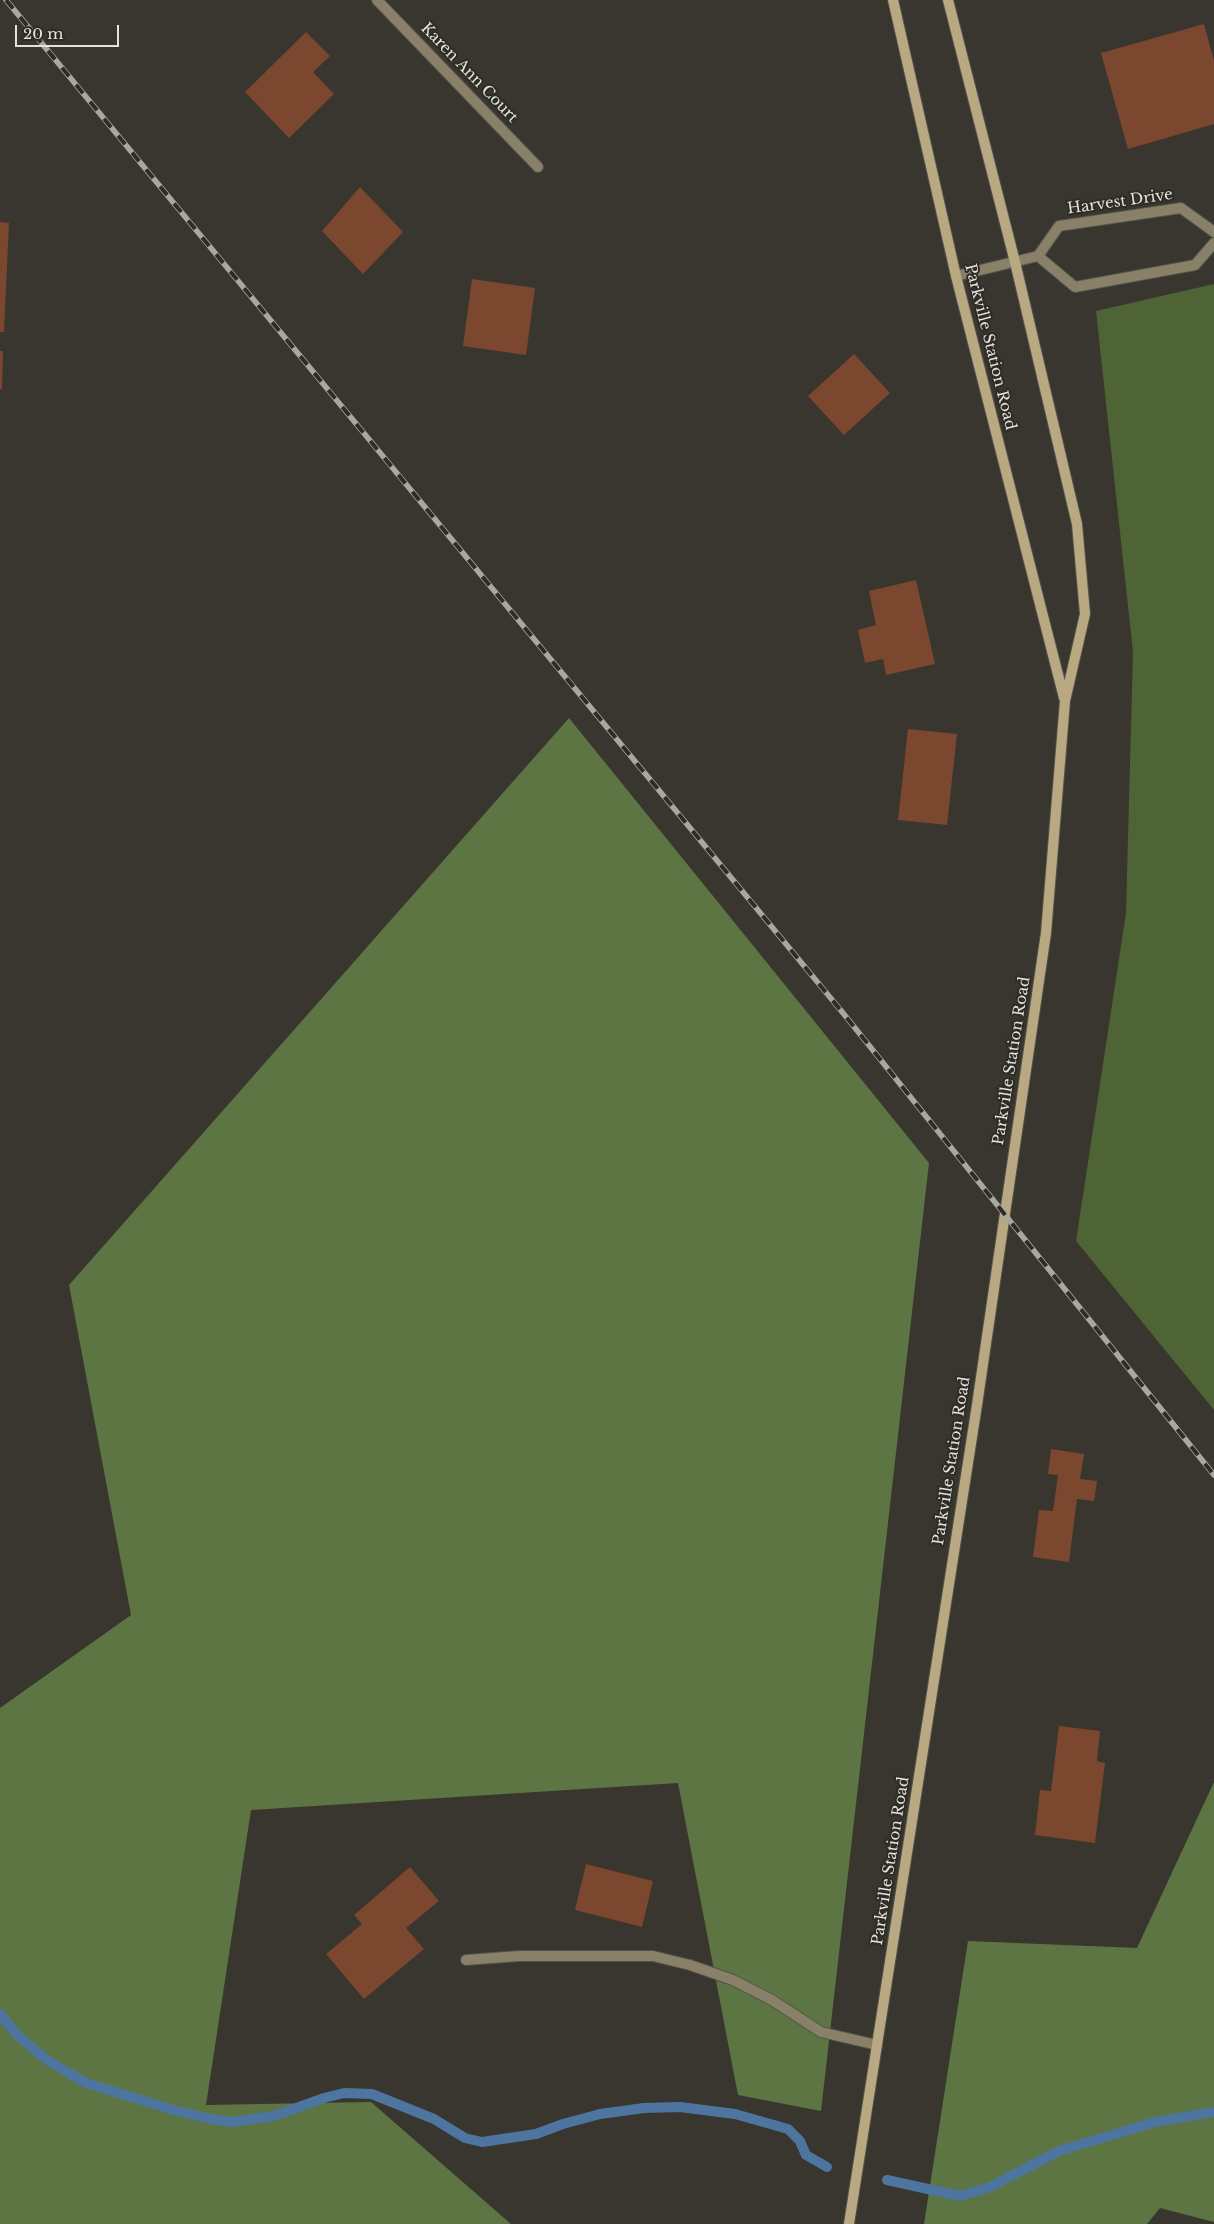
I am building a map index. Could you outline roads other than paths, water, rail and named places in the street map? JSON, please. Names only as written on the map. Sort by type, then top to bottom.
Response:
[{"type":"main road","name":"Parkville Station Road","points":[[892,0],[956,276],[1065,700]]},
{"type":"main road","name":"Parkville Station Road","points":[[849,2224],[977,1405],[1046,933],[1065,700],[1085,614],[1077,524],[1015,262],[948,0]]},
{"type":"street","name":"Karen Ann Court","points":[[377,0],[538,166]]},
{"type":"street","name":"Harvest Drive","points":[[1038,256],[1059,226],[1181,208],[1214,232]]},
{"type":"street","points":[[956,276],[1038,256],[1075,287],[1195,265],[1214,243]]},
{"type":"street","points":[[466,1960],[519,1956],[653,1956],[690,1965],[733,1980],[772,2000],[821,2032],[878,2045]]},
{"type":"waterway","points":[[0,2014],[18,2036],[47,2060],[86,2083],[177,2111],[211,2119],[231,2122],[274,2116],[344,2093],[372,2094],[434,2119],[465,2138],[482,2142],[536,2134],[600,2114],[644,2108],[680,2107],[735,2114],[788,2129],[800,2141],[806,2155],[827,2167]]},
{"type":"waterway","points":[[887,2180],[960,2196],[990,2187],[1059,2151],[1155,2122],[1214,2112]]},
{"type":"railway","points":[[6,0],[843,1013],[1214,1475]]}]
